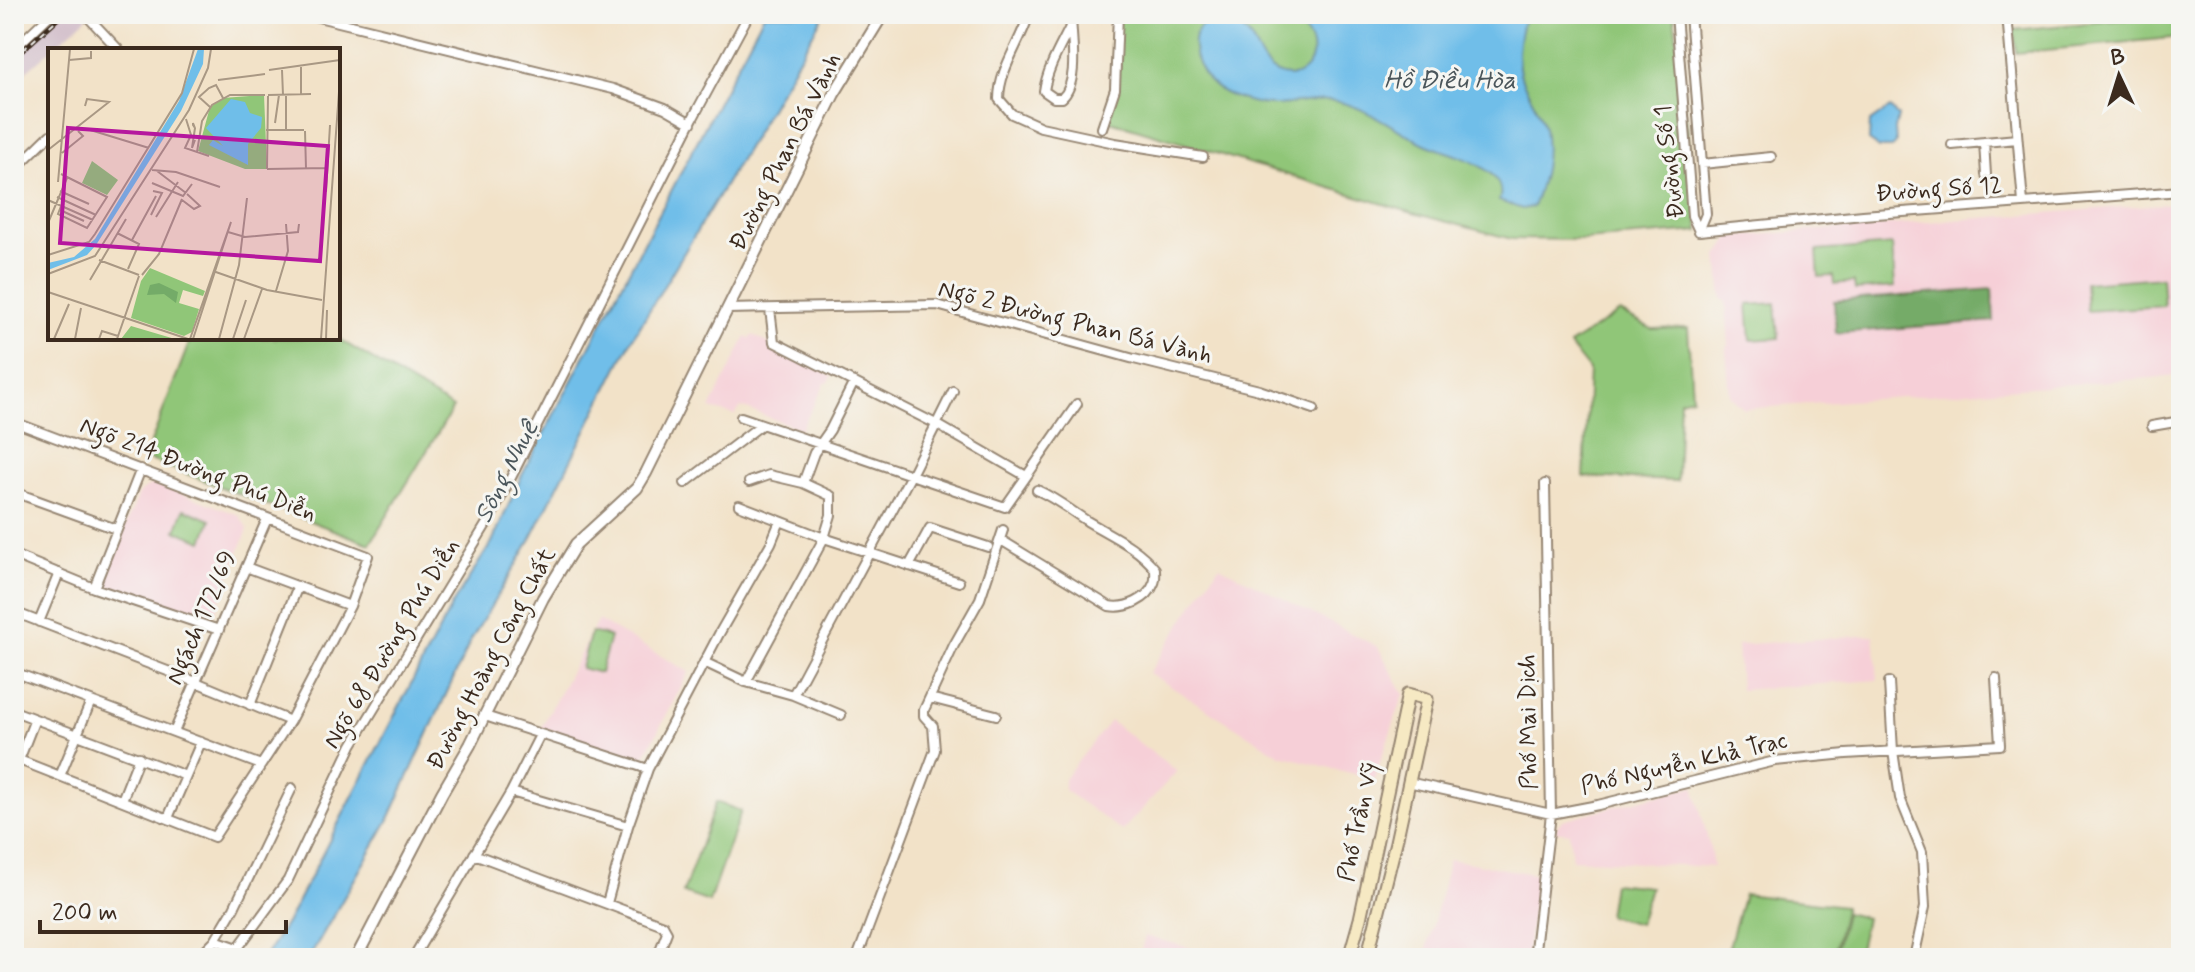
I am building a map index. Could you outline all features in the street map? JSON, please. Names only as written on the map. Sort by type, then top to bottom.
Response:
[{"type":"main road","name":"Phố Trần Vỹ","points":[[1349,958],[1408,694],[1427,699],[1367,958]]},
{"type":"main road","points":[[1391,778],[1408,782]]},
{"type":"street","points":[[14,49],[51,14]]},
{"type":"street","points":[[306,14],[613,89],[665,108],[691,123]]},
{"type":"street","name":"Ngõ 68 Đường Phú Diễn","points":[[215,940],[238,948],[288,880],[352,745],[493,513],[749,14]]},
{"type":"street","name":"Đường Phan Bá Vành","points":[[727,309],[834,94],[883,14]]},
{"type":"street","points":[[1029,14],[1024,32],[999,85],[999,99],[1012,114],[1041,127],[1203,157]]},
{"type":"street","points":[[1071,14],[1074,60],[1069,93],[1062,98],[1054,98],[1044,91],[1045,84],[1071,25]]},
{"type":"street","points":[[1102,128],[1115,89],[1118,14]]},
{"type":"street","name":"Đường Số 1","points":[[1676,14],[1692,216],[1699,231]]},
{"type":"street","name":"Đường Số 1","points":[[1690,14],[1706,214],[1699,231]]},
{"type":"street","points":[[2007,14],[2023,203]]},
{"type":"street","points":[[87,16],[117,48]]},
{"type":"street","points":[[14,170],[48,137]]},
{"type":"street","points":[[1952,145],[2017,139]]},
{"type":"street","points":[[1984,142],[1986,175]]},
{"type":"street","points":[[1702,164],[1771,157]]},
{"type":"street","name":"Đường Số 12","points":[[1699,231],[2181,191]]},
{"type":"street","name":"Ngõ 2 Đường Phan Bá Vành","points":[[727,309],[937,305],[1259,390],[1314,409]]},
{"type":"street","name":"Đường Hoàng Công Chất","points":[[356,958],[485,716],[543,598],[576,544],[637,488],[727,309]]},
{"type":"street","points":[[770,309],[774,342],[936,424],[1026,476]]},
{"type":"street","points":[[803,483],[814,453],[830,430],[854,382]]},
{"type":"street","points":[[793,695],[953,391]]},
{"type":"street","points":[[741,417],[1005,507],[1077,404]]},
{"type":"street","points":[[2152,426],[2181,421]]},
{"type":"street","name":"Ngõ 214 Đường Phú Diễn","points":[[15,425],[141,469],[368,556],[350,606]]},
{"type":"street","points":[[685,483],[761,425]]},
{"type":"street","points":[[94,588],[141,469]]},
{"type":"street","points":[[746,682],[824,538],[831,515],[831,496],[803,483],[769,475],[749,482]]},
{"type":"street","name":"Phố Mai Dịch","points":[[1534,958],[1551,814],[1545,484]]},
{"type":"street","points":[[857,958],[935,750],[933,726],[924,716],[924,710],[954,645],[980,599],[1002,535],[1109,606],[1119,608],[1130,605],[1154,583],[1155,569],[1144,555],[1037,490]]},
{"type":"street","points":[[14,492],[116,529]]},
{"type":"street","points":[[739,505],[824,538],[959,582]]},
{"type":"street","name":"Ngách 172/69","points":[[174,732],[267,519]]},
{"type":"street","points":[[607,903],[628,826],[648,769],[780,521]]},
{"type":"street","points":[[909,566],[930,528],[988,547]]},
{"type":"street","points":[[14,555],[94,588],[219,630]]},
{"type":"street","points":[[35,719],[16,759],[214,837],[290,721],[350,606],[246,567]]},
{"type":"street","points":[[39,622],[59,573]]},
{"type":"street","points":[[250,705],[298,586]]},
{"type":"street","points":[[14,612],[290,721]]},
{"type":"street","points":[[704,662],[746,682],[793,695],[841,715]]},
{"type":"street","points":[[14,672],[261,765]]},
{"type":"street","name":"Phố Nguyễn Khả Trạc","points":[[1408,782],[1551,814],[1775,761],[2000,745],[1996,678]]},
{"type":"street","points":[[1889,682],[1893,751],[1900,798],[1922,852],[1925,907],[1914,958]]},
{"type":"street","points":[[930,698],[996,715]]},
{"type":"street","points":[[60,776],[91,701]]},
{"type":"street","points":[[14,711],[186,776]]},
{"type":"street","points":[[485,716],[648,769]]},
{"type":"street","points":[[413,958],[511,792],[540,735]]},
{"type":"street","points":[[168,818],[201,742]]},
{"type":"street","points":[[122,800],[139,757]]},
{"type":"street","points":[[197,958],[215,940],[234,908],[292,788]]},
{"type":"street","points":[[511,792],[628,826]]},
{"type":"street","points":[[474,854],[663,925],[667,932],[657,958]]},
{"type":"shaded area","points":[[61,14],[91,14],[52,48],[48,48],[48,52],[14,82],[14,57]]},
{"type":"shaded area","points":[[2177,203],[2181,207],[2181,370],[2176,376],[1744,409],[1730,396],[1726,302],[1722,299],[1718,256],[1731,237]]},
{"type":"shaded area","points":[[753,335],[832,376],[825,383],[801,429],[741,407],[735,415],[710,409],[746,337],[750,339]]},
{"type":"shaded area","points":[[154,483],[239,515],[248,529],[214,615],[203,619],[109,586],[103,576],[140,492]]},
{"type":"shaded area","points":[[1219,566],[1378,647],[1404,694],[1374,779],[1280,755],[1149,673]]},
{"type":"shaded area","points":[[598,620],[689,672],[641,763],[540,730]]},
{"type":"shaded area","points":[[1874,635],[1878,680],[1740,690],[1737,645]]},
{"type":"shaded area","points":[[1110,721],[1177,771],[1122,831],[1064,790],[1064,779]]},
{"type":"shaded area","points":[[1694,786],[1713,867],[1572,859],[1569,833],[1554,831],[1562,820]]},
{"type":"shaded area","points":[[1449,859],[1538,875],[1526,958],[1425,958]]},
{"type":"shaded area","points":[[1145,936],[1228,958],[1139,958]]},
{"type":"green space","points":[[1117,14],[1674,14],[1699,231],[1584,240],[1512,239],[1413,213],[1110,121]]},
{"type":"green space","points":[[2181,14],[2181,37],[2016,53],[2014,30]]},
{"type":"green space","points":[[1892,245],[1895,287],[1855,290],[1854,282],[1834,284],[1833,276],[1819,277],[1817,251]]},
{"type":"green space","points":[[2162,277],[2164,306],[2087,311],[2085,283]]},
{"type":"green space","points":[[1992,289],[1994,321],[1836,333],[1834,301]]},
{"type":"green space","points":[[1776,303],[1779,338],[1751,340],[1748,305]]},
{"type":"green space","points":[[1620,312],[1652,329],[1688,328],[1692,397],[1680,400],[1677,481],[1584,477],[1589,370],[1569,345]]},
{"type":"green space","points":[[190,340],[340,340],[453,408],[370,544],[145,458]]},
{"type":"green space","points":[[184,509],[211,520],[203,541],[176,531]]},
{"type":"green space","points":[[591,632],[610,637],[600,673],[581,668]]},
{"type":"green space","points":[[716,802],[741,811],[709,902],[683,893]]},
{"type":"green space","points":[[1613,883],[1650,887],[1639,924],[1608,916]]},
{"type":"green space","points":[[1744,894],[1845,906],[1833,958],[1762,958],[1728,950]]},
{"type":"green space","points":[[1845,913],[1866,918],[1857,958],[1834,958]]},
{"type":"water","points":[[764,14],[824,14],[632,339],[529,543],[471,640],[388,821],[309,958],[264,958],[288,920],[453,603],[492,542],[522,475]]},
{"type":"water","name":"Hồ Điều Hòa","points":[[1288,14],[1525,14],[1519,39],[1519,65],[1523,82],[1544,128],[1546,149],[1542,178],[1533,207],[1522,209],[1499,201],[1501,193],[1498,183],[1484,168],[1425,144],[1354,107],[1325,100],[1259,104],[1227,94],[1206,77],[1196,57],[1194,39],[1201,26],[1213,19],[1232,22],[1243,30],[1271,70],[1293,76],[1305,70],[1312,58],[1311,42]]},
{"type":"water","points":[[1890,108],[1898,116],[1896,143],[1892,148],[1879,148],[1869,141],[1870,122]]},
{"type":"railway","points":[[14,58],[63,14]]},
{"type":"water label","name":"Sông Nhuệ","points":[[507,472]]}]
